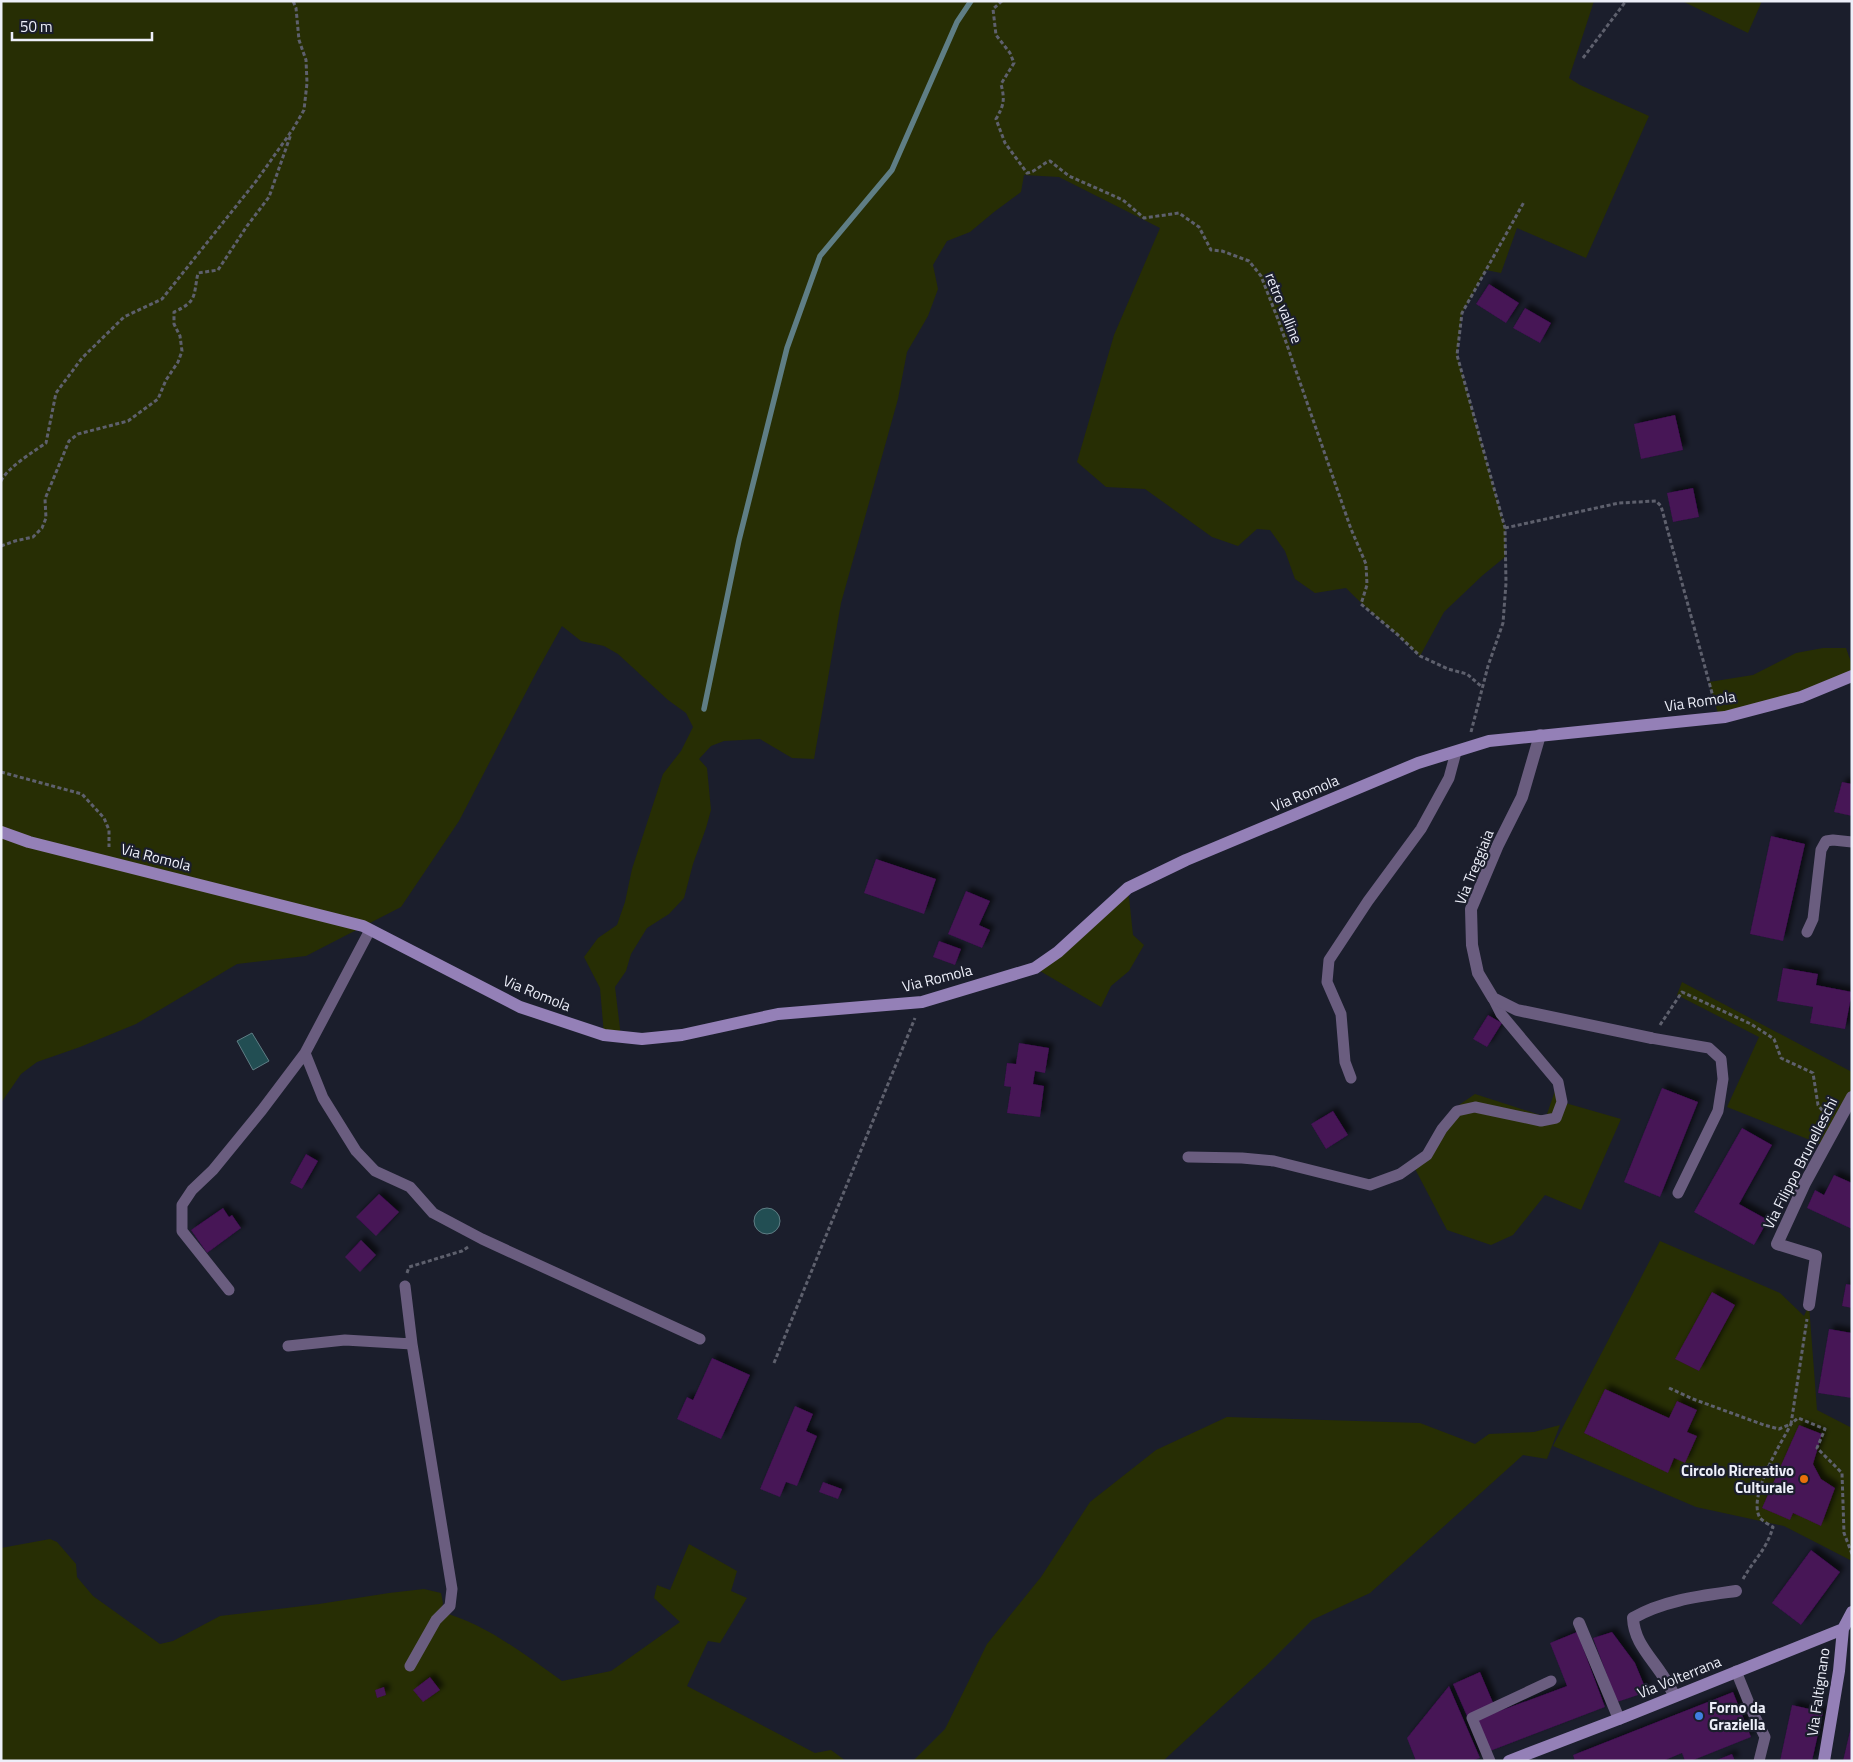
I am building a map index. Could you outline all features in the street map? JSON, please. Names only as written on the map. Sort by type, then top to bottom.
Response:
[{"type":"street","name":"Via Romola","points":[[1,832],[29,842],[350,922],[370,930],[520,1007],[604,1035],[642,1039],[682,1035],[778,1014],[922,1002],[1035,968],[1058,952],[1128,888],[1186,860],[1418,763],[1490,742],[1540,735],[1719,717],[1801,697],[1852,676]]},
{"type":"street","name":"Via Treggiaia","points":[[1493,998],[1478,973],[1472,945],[1471,909],[1498,846],[1522,797],[1540,735]]},
{"type":"street","points":[[1493,998],[1517,1010],[1651,1038]]},
{"type":"street","name":"Via Filippo Brunelleschi","points":[[1809,1305],[1816,1256],[1777,1244],[1805,1183],[1852,1097]]},
{"type":"street","points":[[1675,1696],[1643,1650],[1633,1630],[1632,1618],[1642,1612],[1690,1597],[1736,1591]]},
{"type":"street","points":[[1847,1630],[1852,1612]]},
{"type":"street","points":[[1579,1623],[1619,1719]]},
{"type":"street","name":"Via Volterrana","points":[[1509,1761],[1736,1671],[1847,1630]]},
{"type":"street","name":"Via Faltignano","points":[[1824,1761],[1847,1630]]},
{"type":"lane","points":[[1351,1078],[1345,1062],[1341,1014],[1327,982],[1329,960],[1368,901],[1421,829],[1449,778],[1456,752]]},
{"type":"lane","points":[[1806,932],[1813,919],[1820,850],[1826,841],[1852,842]]},
{"type":"lane","points":[[228,1290],[182,1231],[182,1205],[192,1190],[213,1170],[256,1118],[305,1053],[370,930]]},
{"type":"lane","points":[[1188,1157],[1242,1158],[1274,1161],[1370,1185],[1400,1174],[1427,1155],[1442,1129],[1457,1111],[1475,1108],[1541,1122],[1556,1118],[1562,1102],[1558,1082],[1501,1014],[1493,998]]},
{"type":"lane","points":[[1651,1038],[1709,1048],[1721,1059],[1723,1078],[1718,1111],[1678,1194]]},
{"type":"lane","points":[[305,1053],[323,1098],[356,1151],[375,1171],[410,1187],[433,1213],[482,1239],[700,1339]]},
{"type":"lane","points":[[405,1286],[412,1344],[452,1589],[450,1606],[436,1620],[410,1666]]},
{"type":"lane","points":[[288,1346],[345,1340],[412,1344]]},
{"type":"lane","points":[[1736,1671],[1752,1713],[1765,1737],[1759,1761]]},
{"type":"lane","points":[[1490,1761],[1472,1718],[1551,1681]]},
{"type":"path","points":[[1,481],[18,464],[46,443],[56,393],[82,358],[124,317],[162,299],[257,180],[293,129],[304,110],[307,83],[306,60],[299,40],[296,8],[293,1]]},
{"type":"path","name":"retro valline","points":[[1002,1],[993,9],[996,35],[1010,53],[1014,63],[1001,84],[1004,97],[1002,108],[996,119],[1005,143],[1027,173],[1033,172],[1042,164],[1050,161],[1068,176],[1122,200],[1144,218],[1178,212],[1199,228],[1211,250],[1222,251],[1249,261],[1261,276],[1279,322],[1345,511],[1366,564],[1367,585],[1361,604],[1420,656],[1467,674],[1482,687]]},
{"type":"path","points":[[1583,58],[1626,1]]},
{"type":"path","points":[[1,546],[33,537],[42,528],[46,518],[45,499],[68,442],[78,434],[128,421],[158,399],[182,351],[180,336],[174,324],[174,312],[188,305],[194,297],[198,273],[218,270],[247,226],[270,197],[293,129]]},
{"type":"path","points":[[1470,747],[1472,725],[1482,687],[1503,623],[1506,583],[1505,528],[1457,354],[1462,313],[1524,202]]},
{"type":"path","points":[[1505,528],[1619,503],[1656,501],[1660,506],[1719,717]]},
{"type":"path","points":[[1,772],[82,794],[104,818],[108,830],[110,862]]},
{"type":"path","points":[[1651,1038],[1682,992],[1751,1024],[1774,1039],[1781,1058],[1813,1073],[1818,1105],[1836,1126]]},
{"type":"path","points":[[774,1363],[922,1002]]},
{"type":"path","points":[[405,1286],[409,1267],[462,1251],[482,1239]]},
{"type":"path","points":[[1736,1591],[1747,1571],[1770,1539],[1773,1527],[1760,1518],[1757,1500],[1763,1479],[1791,1424],[1809,1305]]},
{"type":"path","points":[[1669,1388],[1693,1399],[1779,1429],[1791,1424],[1798,1418],[1825,1429],[1817,1448],[1842,1474],[1844,1533],[1852,1554]]},
{"type":"shaded area","points":[[1,1],[1594,1],[1569,78],[1580,85],[1649,116],[1586,258],[1517,228],[1501,273],[1486,270],[1462,313],[1457,355],[1505,528],[1505,557],[1444,612],[1420,656],[1346,588],[1315,593],[1295,579],[1285,551],[1270,530],[1257,529],[1238,546],[1212,537],[1145,489],[1106,487],[1077,462],[1114,335],[1160,228],[1059,177],[1024,175],[1021,192],[970,232],[947,241],[933,265],[938,289],[928,316],[907,352],[898,399],[841,603],[814,759],[792,758],[760,739],[724,741],[711,746],[699,759],[707,768],[711,810],[706,828],[693,864],[684,898],[669,914],[647,928],[631,954],[626,971],[615,987],[621,1037],[604,1035],[600,988],[584,957],[598,938],[617,925],[625,902],[632,869],[663,774],[681,751],[693,727],[686,713],[668,700],[618,654],[604,646],[581,641],[562,626],[459,821],[401,907],[306,956],[237,964],[136,1024],[37,1062],[21,1074],[1,1103]]},
{"type":"shaded area","points":[[1682,1],[1762,1],[1748,33]]},
{"type":"shaded area","points":[[1823,648],[1846,648],[1852,665],[1852,676],[1719,717],[1709,682],[1753,675],[1796,653]]},
{"type":"shaded area","points":[[1128,888],[1133,935],[1144,945],[1129,971],[1111,986],[1101,1007],[1035,968]]},
{"type":"shaded area","points":[[1682,982],[1852,1072],[1852,1098],[1825,1146],[1727,1107],[1759,1037],[1677,995]]},
{"type":"shaded area","points":[[252,1033],[269,1061],[253,1070],[237,1041]]},
{"type":"shaded area","points":[[1558,1082],[1562,1102],[1621,1119],[1581,1210],[1545,1195],[1513,1235],[1491,1245],[1447,1230],[1413,1165],[1459,1105],[1475,1094],[1546,1117]]},
{"type":"shaded area","points":[[767,1208],[776,1212],[780,1221],[776,1230],[767,1234],[758,1230],[754,1221],[758,1212]]},
{"type":"shaded area","points":[[1660,1241],[1780,1293],[1804,1316],[1809,1305],[1817,1410],[1852,1428],[1852,1561],[1784,1526],[1696,1507],[1553,1446]]},
{"type":"shaded area","points":[[1227,1417],[1420,1423],[1475,1444],[1489,1434],[1534,1432],[1560,1425],[1547,1459],[1523,1455],[1370,1593],[1312,1620],[1265,1667],[1163,1761],[913,1761],[945,1729],[987,1644],[1041,1577],[1090,1502],[1156,1450]]},
{"type":"shaded area","points":[[50,1539],[57,1542],[76,1564],[77,1577],[93,1596],[160,1644],[173,1641],[220,1616],[424,1589],[441,1593],[443,1603],[441,1612],[457,1617],[489,1632],[562,1681],[611,1671],[680,1622],[654,1598],[657,1585],[670,1590],[689,1544],[737,1571],[731,1591],[747,1598],[720,1643],[708,1641],[687,1686],[815,1753],[831,1750],[846,1761],[1,1761],[1,1548]]},
{"type":"building","points":[[1489,284],[1519,303],[1506,323],[1476,304]]},
{"type":"building","points":[[1525,308],[1551,323],[1540,343],[1513,328]]},
{"type":"building","points":[[1675,415],[1683,450],[1641,459],[1634,424]]},
{"type":"building","points":[[1693,488],[1699,517],[1673,522],[1667,493]]},
{"type":"building","points":[[1842,782],[1852,784],[1852,816],[1834,812]]},
{"type":"building","points":[[1771,836],[1805,844],[1783,941],[1750,934]]},
{"type":"building","points":[[876,859],[936,879],[924,914],[864,893]]},
{"type":"building","points":[[966,891],[990,901],[979,925],[990,930],[982,948],[948,934]]},
{"type":"building","points":[[939,941],[961,949],[955,965],[933,957]]},
{"type":"building","points":[[1783,968],[1818,974],[1816,985],[1852,992],[1845,1029],[1810,1023],[1813,1007],[1777,1001]]},
{"type":"building","points":[[1488,1015],[1502,1023],[1487,1047],[1473,1039]]},
{"type":"building","points":[[1019,1043],[1049,1048],[1045,1073],[1035,1071],[1033,1084],[1044,1086],[1040,1117],[1007,1113],[1011,1087],[1004,1086],[1007,1063],[1016,1064]]},
{"type":"building","points":[[1662,1088],[1698,1102],[1660,1197],[1624,1182]]},
{"type":"building","points":[[1333,1111],[1348,1135],[1326,1149],[1311,1124]]},
{"type":"building","points":[[1742,1128],[1772,1145],[1739,1204],[1768,1220],[1754,1245],[1694,1212]]},
{"type":"building","points":[[306,1154],[318,1161],[302,1189],[290,1183]]},
{"type":"building","points":[[1834,1175],[1852,1183],[1852,1229],[1807,1208],[1815,1190],[1824,1195]]},
{"type":"building","points":[[379,1194],[399,1212],[376,1236],[356,1217]]},
{"type":"building","points":[[223,1208],[229,1217],[232,1215],[241,1228],[207,1253],[191,1230]]},
{"type":"building","points":[[361,1240],[376,1255],[360,1272],[345,1257]]},
{"type":"building","points":[[1846,1284],[1852,1285],[1852,1308],[1842,1306]]},
{"type":"building","points":[[1712,1292],[1735,1305],[1699,1371],[1675,1359]]},
{"type":"building","points":[[1829,1329],[1852,1333],[1852,1398],[1818,1393]]},
{"type":"building","points":[[712,1358],[750,1375],[721,1439],[677,1419],[687,1397],[693,1400]]},
{"type":"building","points":[[1605,1389],[1669,1418],[1677,1401],[1697,1410],[1687,1432],[1697,1436],[1685,1463],[1674,1458],[1668,1473],[1584,1433]]},
{"type":"building","points":[[795,1406],[813,1414],[806,1431],[817,1436],[797,1486],[786,1482],[780,1497],[760,1489]]},
{"type":"building","points":[[1799,1425],[1822,1434],[1813,1464],[1821,1479],[1835,1488],[1821,1526],[1793,1513],[1790,1520],[1762,1508]]},
{"type":"building","points":[[823,1482],[842,1489],[838,1499],[819,1492]]},
{"type":"building","points":[[1811,1550],[1840,1572],[1801,1625],[1772,1603]]},
{"type":"building","points":[[1577,1632],[1605,1707],[1490,1751],[1478,1719],[1567,1686],[1550,1643]]},
{"type":"building","points":[[1612,1632],[1635,1663],[1647,1692],[1617,1702],[1593,1638]]},
{"type":"building","points":[[1480,1672],[1494,1705],[1467,1716],[1453,1684]]},
{"type":"building","points":[[430,1677],[440,1690],[423,1702],[413,1690]]},
{"type":"building","points":[[1449,1686],[1480,1758],[1471,1761],[1416,1761],[1407,1738]]},
{"type":"building","points":[[384,1687],[386,1695],[377,1698],[375,1690]]},
{"type":"building","points":[[1733,1692],[1751,1737],[1691,1761],[1685,1761],[1682,1753],[1663,1761],[1575,1761],[1573,1755]]},
{"type":"building","points":[[1792,1705],[1823,1712],[1812,1761],[1780,1761]]},
{"type":"building","points":[[1851,1727],[1852,1761],[1843,1761]]},
{"type":"building","points":[[1732,1754],[1735,1761],[1714,1761]]},
{"type":"waterway","points":[[704,709],[739,540],[787,348],[820,256],[892,170],[957,22],[971,1]]},
{"type":"place","name":"Circolo Ricreativo Culturale","points":[[1804,1479]]},
{"type":"place","name":"Forno da Graziella","points":[[1699,1716]]}]
